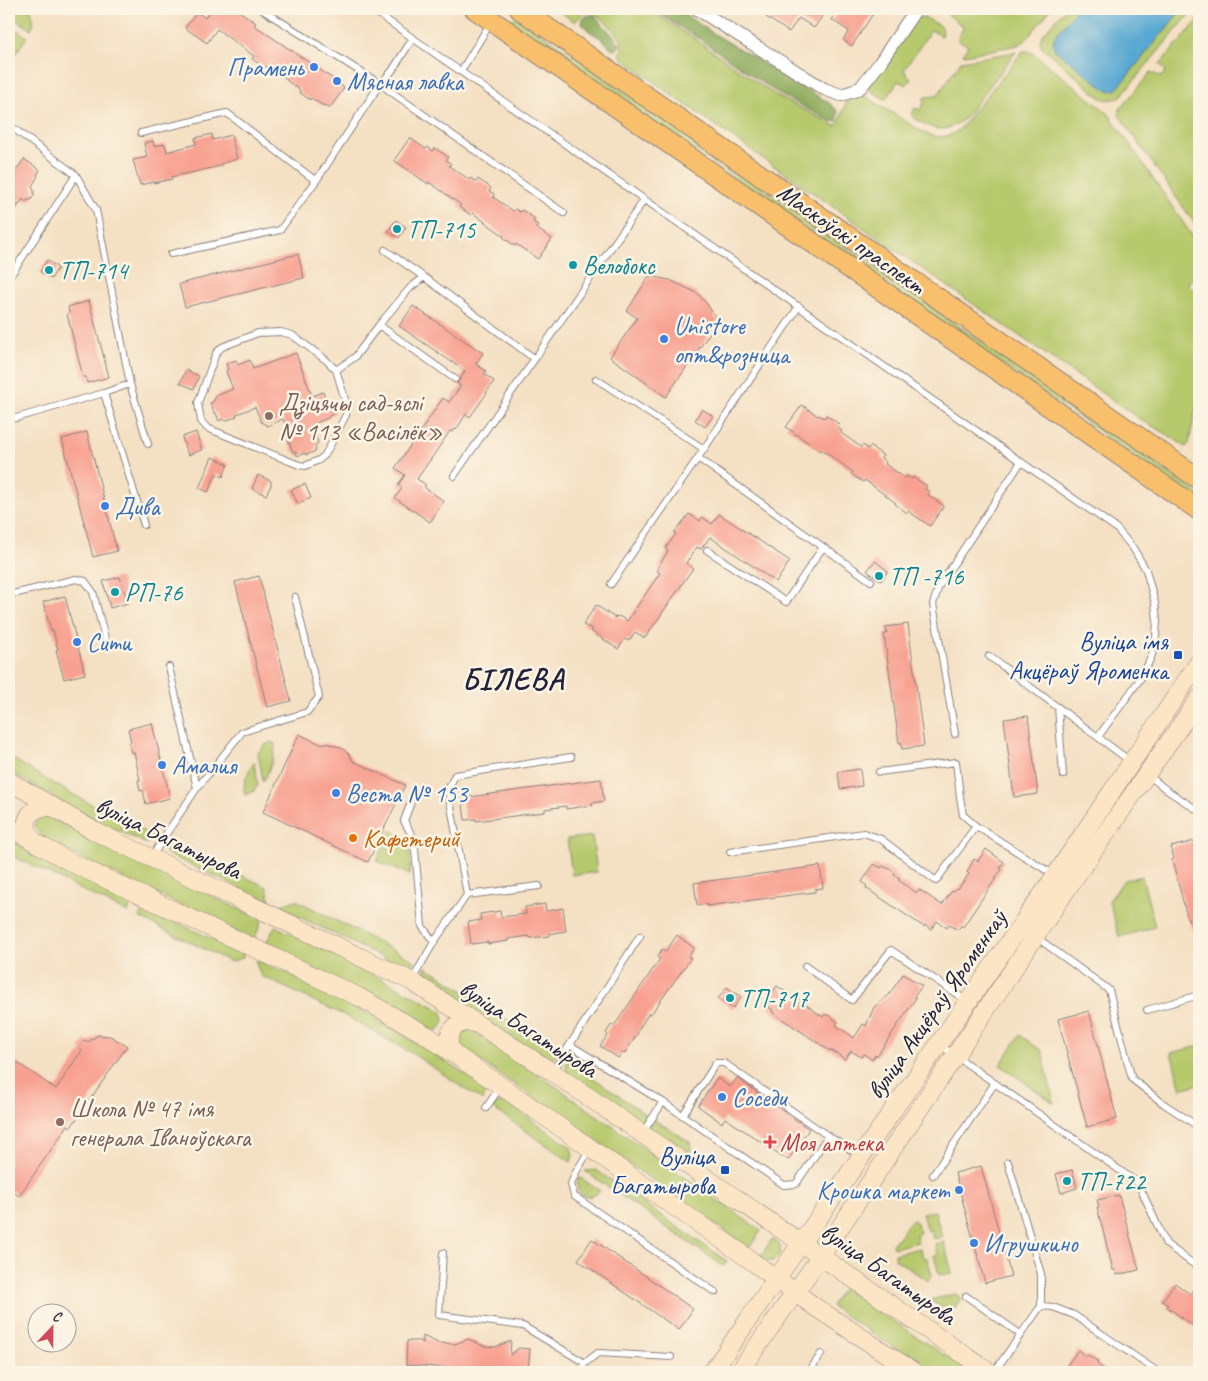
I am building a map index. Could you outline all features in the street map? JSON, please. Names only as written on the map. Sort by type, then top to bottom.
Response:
[{"type":"main road","name":"Маскоўскі праспект","points":[[475,9],[495,15],[1199,510]]},
{"type":"main road","name":"Маскоўскі праспект","points":[[520,9],[1199,478]]},
{"type":"street","points":[[697,9],[824,89],[841,95],[861,87],[916,9]]},
{"type":"street","name":"вуліца Акцёраў Яроменкаў","points":[[739,1372],[820,1256],[1035,936],[1062,881],[1132,762],[1199,662]]},
{"type":"street","name":"вуліца Акцёраў Яроменкаў","points":[[712,1372],[1020,926],[1062,881],[1147,774],[1199,699]]},
{"type":"street","points":[[1132,762],[1147,774]]},
{"type":"street","points":[[9,822],[20,817],[25,809],[26,798],[15,785]]},
{"type":"street","name":"вуліца Багатырова","points":[[15,785],[94,831],[411,981],[552,1072],[989,1372]]},
{"type":"street","points":[[35,842],[28,834],[26,828],[28,817],[42,806],[54,808]]},
{"type":"street","points":[[9,827],[76,865],[359,997],[426,1035],[818,1309],[914,1372]]},
{"type":"street","points":[[1020,926],[1035,936]]},
{"type":"street","points":[[426,1035],[436,1036],[448,1029],[452,1018],[445,1002]]},
{"type":"street","points":[[968,1002],[984,1013]]},
{"type":"street","points":[[455,1055],[449,1041],[452,1030],[461,1023],[472,1022],[477,1024]]},
{"type":"lane","points":[[261,9],[380,84],[564,213]]},
{"type":"lane","points":[[371,9],[1116,528],[1133,548],[1146,570],[1155,603],[1156,636],[1152,655],[1143,675],[1098,737]]},
{"type":"lane","points":[[461,72],[495,15]]},
{"type":"lane","points":[[171,254],[280,230],[316,181],[413,38]]},
{"type":"lane","points":[[141,133],[227,113],[316,181]]},
{"type":"lane","points":[[9,125],[76,176],[96,210],[130,384],[148,444]]},
{"type":"lane","points":[[13,272],[76,176]]},
{"type":"lane","points":[[454,476],[644,200]]},
{"type":"lane","points":[[385,250],[535,358]]},
{"type":"lane","points":[[336,370],[355,357],[410,288],[424,277]]},
{"type":"lane","points":[[611,584],[799,306]]},
{"type":"lane","points":[[379,325],[455,379]]},
{"type":"lane","points":[[281,332],[292,335],[326,360],[336,370],[346,406],[346,415],[325,455],[305,466],[207,428],[201,421],[198,403],[216,353],[222,347],[258,333],[281,332]]},
{"type":"lane","points":[[596,379],[704,449]]},
{"type":"lane","points":[[9,420],[130,384]]},
{"type":"lane","points":[[104,393],[144,525]]},
{"type":"lane","points":[[698,458],[871,581]]},
{"type":"lane","points":[[955,734],[933,604],[939,586],[1021,462]]},
{"type":"lane","points":[[707,550],[786,602],[824,547]]},
{"type":"lane","points":[[9,595],[76,579],[85,581],[94,592],[107,646]]},
{"type":"lane","points":[[151,858],[197,788],[242,732],[307,712],[319,697],[296,597]]},
{"type":"lane","points":[[989,656],[1132,762]]},
{"type":"lane","points":[[170,667],[197,788]]},
{"type":"lane","points":[[1058,707],[1063,775]]},
{"type":"lane","points":[[411,981],[434,942],[467,895],[448,790],[455,775],[571,757]]},
{"type":"lane","points":[[879,772],[956,762],[963,815],[976,826],[1062,881]]},
{"type":"lane","points":[[1147,774],[1199,811]]},
{"type":"lane","points":[[414,794],[404,821],[414,839],[422,926],[434,942]]},
{"type":"lane","points":[[730,852],[864,833],[881,839],[936,881],[976,826]]},
{"type":"lane","points":[[467,895],[539,886]]},
{"type":"lane","points":[[552,1072],[640,936]]},
{"type":"lane","points":[[1035,936],[1109,990],[1132,1079],[1164,1104],[1199,1127]]},
{"type":"lane","points":[[804,966],[852,1000],[891,950],[968,1002]]},
{"type":"lane","points":[[1147,1010],[1199,995]]},
{"type":"lane","points":[[939,1044],[1138,1183],[1166,1244],[1199,1268]]},
{"type":"lane","points":[[570,1045],[683,1115],[784,1185],[796,1184],[828,1136]]},
{"type":"lane","points":[[683,1115],[716,1063],[724,1063],[828,1136],[861,1156]]},
{"type":"lane","points":[[933,1175],[995,1083]]},
{"type":"lane","points":[[486,1108],[501,1086]]},
{"type":"lane","points":[[642,1134],[663,1102]]},
{"type":"lane","points":[[590,1148],[571,1184],[574,1196],[715,1292]]},
{"type":"lane","points":[[994,1372],[1041,1306],[1041,1274],[1008,1162]]},
{"type":"lane","points":[[443,1252],[439,1315],[523,1326],[585,1363]]},
{"type":"lane","points":[[966,1296],[1020,1334]]},
{"type":"lane","points":[[1041,1306],[1053,1307],[1074,1315],[1158,1372]]},
{"type":"lane","points":[[580,1372],[585,1363],[598,1352],[671,1357]]},
{"type":"lane","points":[[809,1372],[821,1354]]},
{"type":"green space","points":[[10,9],[31,9],[34,23],[31,29],[9,15]]},
{"type":"green space","points":[[556,9],[647,9],[697,40],[775,95],[836,126],[847,102],[851,98],[862,94],[921,131],[935,137],[949,135],[959,130],[1023,51],[1034,54],[1109,114],[1199,246],[1199,260],[1194,279],[1189,280],[1189,286],[1194,289],[1199,297],[1199,392],[1189,443],[1186,447],[1141,420],[670,94],[623,59],[619,53],[622,49],[621,39],[601,18],[585,12],[575,22]]},
{"type":"green space","points":[[650,9],[676,9],[828,102],[838,111],[837,121],[832,122],[777,93],[700,39]]},
{"type":"green space","points":[[941,9],[1051,9],[1025,41],[1018,45],[965,55],[963,54],[968,46],[957,39],[964,27]]},
{"type":"green space","points":[[1065,9],[1077,9],[1069,19],[1111,91],[1117,89],[1182,9],[1194,9],[1121,96],[1109,100],[1101,98],[1042,47],[1040,41],[1043,34]]},
{"type":"green space","points":[[588,15],[595,16],[617,40],[620,45],[616,50],[612,49],[582,24],[583,18]]},
{"type":"green space","points":[[924,17],[940,26],[943,32],[942,36],[931,30],[904,70],[911,80],[906,85],[898,81],[887,98],[884,99],[867,88],[914,21]]},
{"type":"green space","points":[[519,18],[1199,494],[1199,501],[511,23],[512,19]]},
{"type":"green space","points":[[1199,19],[1199,230],[1119,115],[1120,109],[1151,72],[1161,77],[1166,71],[1160,64]]},
{"type":"green space","points":[[17,30],[27,37],[9,64],[9,43]]},
{"type":"green space","points":[[1016,52],[965,118],[956,125],[940,129],[930,127],[913,116],[915,108],[920,110],[925,97],[937,96],[961,61]]},
{"type":"green space","points":[[271,742],[275,744],[274,754],[263,782],[258,753],[265,745]]},
{"type":"green space","points":[[9,756],[62,788],[154,837],[150,842],[145,843],[70,807],[9,771]]},
{"type":"green space","points":[[254,762],[258,785],[253,792],[245,795],[245,782]]},
{"type":"green space","points":[[48,816],[95,842],[262,920],[254,940],[85,860],[41,836],[34,826],[39,819]]},
{"type":"green space","points":[[391,830],[407,844],[411,860],[410,875],[377,861]]},
{"type":"green space","points":[[592,836],[597,872],[572,875],[567,839]]},
{"type":"green space","points":[[9,839],[127,898],[130,907],[128,913],[9,854]]},
{"type":"green space","points":[[167,841],[267,887],[270,902],[169,855],[165,852],[164,848]]},
{"type":"green space","points":[[1142,876],[1155,927],[1119,937],[1109,901],[1124,880]]},
{"type":"green space","points":[[296,900],[415,961],[411,966],[404,968],[281,908],[283,904]]},
{"type":"green space","points":[[148,909],[244,954],[242,958],[231,962],[140,918],[143,911]]},
{"type":"green space","points":[[275,926],[360,967],[440,1010],[444,1019],[443,1024],[436,1031],[428,1028],[265,945]]},
{"type":"green space","points":[[257,960],[298,978],[376,1018],[481,1084],[484,1092],[483,1101],[413,1054],[350,1018],[261,976],[256,963]]},
{"type":"green space","points":[[425,967],[558,1053],[550,1059],[545,1059],[430,984],[425,977]]},
{"type":"green space","points":[[469,1030],[561,1090],[761,1231],[749,1248],[465,1051],[459,1046],[458,1039],[462,1033]]},
{"type":"green space","points":[[1020,1035],[1042,1051],[1054,1103],[1000,1065]]},
{"type":"green space","points":[[1199,1046],[1199,1084],[1181,1089],[1171,1053]]},
{"type":"green space","points":[[568,1060],[645,1114],[690,1142],[691,1152],[650,1130],[567,1074],[566,1065]]},
{"type":"green space","points":[[506,1102],[571,1147],[573,1156],[571,1162],[491,1107]]},
{"type":"green space","points":[[596,1170],[728,1262],[723,1266],[585,1171]]},
{"type":"green space","points":[[579,1177],[600,1191],[590,1197],[582,1195],[579,1192],[577,1183]]},
{"type":"green space","points":[[935,1211],[942,1237],[933,1239],[931,1230],[927,1231],[922,1213]]},
{"type":"green space","points":[[912,1219],[917,1223],[920,1233],[916,1234],[918,1242],[893,1248],[892,1245]]},
{"type":"green space","points":[[772,1239],[779,1244],[780,1251],[776,1259],[769,1261],[760,1257]]},
{"type":"green space","points":[[944,1242],[952,1273],[939,1275],[934,1255],[937,1254],[935,1244]]},
{"type":"green space","points":[[920,1248],[923,1258],[927,1258],[932,1275],[928,1281],[895,1259],[894,1254]]},
{"type":"green space","points":[[843,1288],[970,1372],[930,1372],[831,1306]]},
{"type":"green space","points":[[955,1294],[959,1296],[960,1300],[951,1313],[930,1300]]},
{"type":"water","points":[[1077,9],[1182,9],[1117,89],[1111,91],[1105,89],[1055,50],[1053,43],[1055,36]]},
{"type":"building","points":[[211,9],[236,9],[256,23],[254,25],[339,83],[344,88],[330,108],[311,98],[310,100],[288,80],[267,66],[265,68],[252,59],[254,56],[217,29],[207,43],[185,28],[197,12],[205,18]]},
{"type":"building","points":[[772,9],[827,9],[814,28],[799,18],[789,32],[766,17]]},
{"type":"building","points":[[839,9],[876,9],[852,46],[843,40],[849,31],[832,20]]},
{"type":"building","points":[[212,134],[213,140],[231,135],[237,159],[220,164],[221,166],[140,185],[133,160],[147,157],[144,143],[153,141],[154,146],[165,144],[167,152],[196,144],[195,138]]},
{"type":"building","points":[[410,138],[426,149],[428,147],[433,151],[435,148],[448,157],[446,160],[451,164],[449,166],[470,180],[471,178],[476,182],[478,179],[487,185],[491,188],[489,191],[494,194],[493,197],[513,211],[515,209],[520,212],[522,210],[535,219],[533,222],[538,225],[536,228],[552,239],[538,259],[516,244],[515,246],[473,213],[471,215],[459,207],[461,205],[394,160]]},
{"type":"building","points":[[24,159],[40,170],[32,186],[34,195],[30,201],[28,199],[26,202],[23,199],[15,210],[9,206],[9,172],[13,175]]},
{"type":"building","name":"ТП-715","points":[[396,220],[406,227],[399,238],[388,231]]},
{"type":"building","points":[[298,254],[304,278],[185,307],[179,284]]},
{"type":"building","name":"ТП-714","points":[[47,260],[58,268],[51,279],[40,272]]},
{"type":"building","name":"Unistore опт&розница","points":[[649,276],[670,280],[697,293],[718,321],[666,397],[610,357],[637,318],[627,311]]},
{"type":"building","points":[[89,301],[109,377],[87,383],[86,377],[83,377],[67,314],[69,313],[68,307]]},
{"type":"building","points":[[413,306],[483,353],[476,364],[486,371],[484,374],[494,381],[470,417],[466,414],[456,430],[450,431],[417,479],[425,484],[425,488],[444,501],[430,522],[395,498],[402,488],[398,485],[405,475],[395,468],[443,398],[449,402],[461,386],[457,384],[465,371],[399,326]]},
{"type":"building","points":[[296,353],[312,396],[323,392],[328,404],[331,402],[335,413],[311,425],[318,442],[315,448],[316,451],[297,456],[296,452],[293,452],[288,440],[290,438],[283,419],[268,426],[261,422],[255,407],[237,414],[236,417],[219,421],[210,403],[213,402],[216,396],[233,389],[226,372],[228,369],[226,364],[236,360],[238,365],[250,360],[253,369]]},
{"type":"building","points":[[186,370],[199,376],[194,389],[180,383]]},
{"type":"building","points":[[802,405],[818,416],[824,418],[826,415],[834,420],[839,425],[837,427],[842,431],[841,433],[861,447],[863,445],[868,449],[870,446],[883,455],[881,458],[886,462],[885,464],[905,478],[907,476],[912,479],[913,477],[927,486],[925,489],[930,492],[928,495],[944,506],[930,526],[908,511],[907,513],[865,480],[863,482],[851,474],[853,472],[786,427]]},
{"type":"building","points":[[702,409],[713,416],[705,427],[695,420]]},
{"type":"building","points":[[87,432],[117,551],[93,557],[62,439]]},
{"type":"building","points":[[196,432],[202,450],[188,455],[182,437]]},
{"type":"building","points":[[212,457],[228,464],[223,477],[216,474],[208,492],[199,488]]},
{"type":"building","points":[[258,475],[271,481],[266,495],[252,489]]},
{"type":"building","points":[[305,484],[311,498],[298,504],[291,490]]},
{"type":"building","points":[[689,514],[700,521],[702,517],[712,524],[719,514],[790,561],[776,582],[710,537],[701,549],[697,547],[686,563],[693,568],[645,638],[635,632],[629,641],[625,639],[618,649],[591,631],[593,629],[583,625],[596,605],[615,618],[619,616],[627,621],[660,573],[657,571],[658,567],[668,551],[665,549],[676,534],[674,533]]},
{"type":"building","name":"ТП -716","points":[[875,561],[888,571],[881,581],[867,571]]},
{"type":"building","points":[[259,576],[291,701],[267,707],[235,582]]},
{"type":"building","name":"РП-76","points":[[120,577],[128,603],[110,608],[103,581]]},
{"type":"building","points":[[65,596],[85,674],[64,679],[53,630],[51,631],[43,602]]},
{"type":"building","points":[[908,624],[924,746],[902,749],[901,742],[899,743],[884,634],[887,634],[886,627]]},
{"type":"building","points":[[1028,716],[1038,794],[1014,797],[1004,719]]},
{"type":"building","points":[[152,723],[170,798],[146,804],[143,790],[140,791],[138,780],[140,780],[134,752],[131,753],[128,729]]},
{"type":"building","name":"Веста № 153","points":[[299,734],[320,744],[326,743],[342,748],[353,761],[405,785],[368,862],[263,812]]},
{"type":"building","points":[[860,769],[862,786],[840,789],[838,772]]},
{"type":"building","points":[[601,779],[604,801],[592,803],[593,805],[566,809],[566,806],[545,809],[545,812],[476,821],[476,819],[465,820],[462,798]]},
{"type":"building","points":[[1195,841],[1199,856],[1199,941],[1196,942],[1172,860],[1174,859],[1171,847]]},
{"type":"building","points":[[986,849],[1004,862],[1000,868],[1002,869],[963,927],[961,925],[958,930],[949,925],[947,928],[937,921],[931,930],[925,925],[924,927],[866,888],[867,886],[862,882],[874,864],[881,868],[882,866],[890,869],[895,873],[894,875],[900,878],[898,880],[917,893],[919,890],[942,905],[951,892],[956,888],[958,889],[969,874],[967,872],[974,859],[978,861]]},
{"type":"building","points":[[820,866],[823,888],[815,889],[815,892],[707,906],[707,904],[697,905],[694,883]]},
{"type":"building","points":[[545,904],[546,911],[563,908],[566,931],[549,934],[550,936],[530,938],[529,936],[488,944],[488,942],[471,944],[468,922],[481,920],[480,914],[500,911],[501,917],[526,914],[525,907]]},
{"type":"building","points":[[677,935],[694,948],[688,957],[691,958],[651,1014],[649,1013],[624,1054],[622,1053],[618,1058],[600,1046],[608,1035],[606,1033],[612,1024],[614,1026],[660,959],[657,957],[662,949],[666,951]]},
{"type":"building","points":[[903,974],[922,986],[877,1056],[875,1055],[872,1060],[864,1054],[861,1057],[851,1051],[845,1059],[772,1012],[773,1010],[764,1004],[777,986],[792,996],[806,1002],[805,1004],[823,1017],[825,1014],[830,1016],[838,1022],[836,1025],[854,1038],[863,1024],[866,1026],[874,1007],[888,996]]},
{"type":"building","name":"ТП-717","points":[[727,987],[741,997],[733,1009],[718,999]]},
{"type":"building","points":[[1089,1011],[1117,1119],[1087,1127],[1058,1019]]},
{"type":"building","points":[[98,1035],[110,1036],[127,1046],[71,1127],[68,1125],[19,1196],[9,1189],[9,1057],[56,1089],[82,1050],[79,1048],[85,1040],[88,1042]]},
{"type":"building","points":[[717,1078],[730,1087],[737,1078],[809,1129],[788,1160],[725,1118],[722,1123],[698,1106]]},
{"type":"building","points":[[981,1166],[1011,1276],[985,1283],[955,1173]]},
{"type":"building","name":"ТП-722","points":[[1072,1170],[1077,1188],[1061,1193],[1056,1174]]},
{"type":"building","points":[[1119,1195],[1139,1270],[1117,1275],[1116,1270],[1113,1270],[1097,1207],[1099,1207],[1097,1200]]},
{"type":"building","points":[[592,1239],[693,1309],[679,1330],[578,1260]]},
{"type":"building","points":[[1199,1281],[1199,1330],[1167,1307],[1168,1305],[1162,1301],[1175,1283],[1190,1294]]},
{"type":"building","points":[[423,1336],[438,1343],[455,1344],[468,1339],[484,1346],[495,1347],[511,1341],[510,1355],[519,1348],[530,1349],[528,1372],[406,1365],[407,1341],[423,1343]]},
{"type":"building","points":[[1078,1350],[1086,1357],[1088,1355],[1093,1358],[1098,1362],[1097,1364],[1108,1372],[1070,1372],[1065,1368]]},
{"type":"place","name":"Прамень","points":[[314,67]]},
{"type":"place","name":"Мясная лавка","points":[[337,81]]},
{"type":"place","name":"ТП-715","points":[[397,229]]},
{"type":"place","name":"Велобокс","points":[[573,265]]},
{"type":"place","name":"ТП-714","points":[[49,270]]},
{"type":"place","name":"Unistore опт&розница","points":[[664,339]]},
{"type":"place","name":"Дзіцячы сад-яслі № 113 «Васілёк»","points":[[269,416]]},
{"type":"place","name":"Дива","points":[[105,506]]},
{"type":"place","name":"ТП -716","points":[[879,576]]},
{"type":"place","name":"РП-76","points":[[115,592]]},
{"type":"place","name":"Сити","points":[[77,642]]},
{"type":"place","name":"Вуліца імя Акцёраў Яроменка","points":[[1178,655]]},
{"type":"place","name":"Амалия","points":[[162,765]]},
{"type":"place","name":"Веста № 153","points":[[336,793]]},
{"type":"place","name":"Кафетерий","points":[[353,838]]},
{"type":"place","name":"ТП-717","points":[[730,998]]},
{"type":"place","name":"Соседи","points":[[722,1097]]},
{"type":"place","name":"Школа № 47 імя генерала Іваноўскага","points":[[60,1122]]},
{"type":"place","name":"Моя аптека","points":[[770,1142]]},
{"type":"place","name":"Вуліца Багатырова","points":[[725,1170]]},
{"type":"place","name":"ТП-722","points":[[1067,1181]]},
{"type":"place","name":"Крошка маркет","points":[[959,1190]]},
{"type":"place","name":"Игрушкино","points":[[974,1243]]},
{"type":"district","name":"БІЛЕВА","points":[[513,679]]}]
